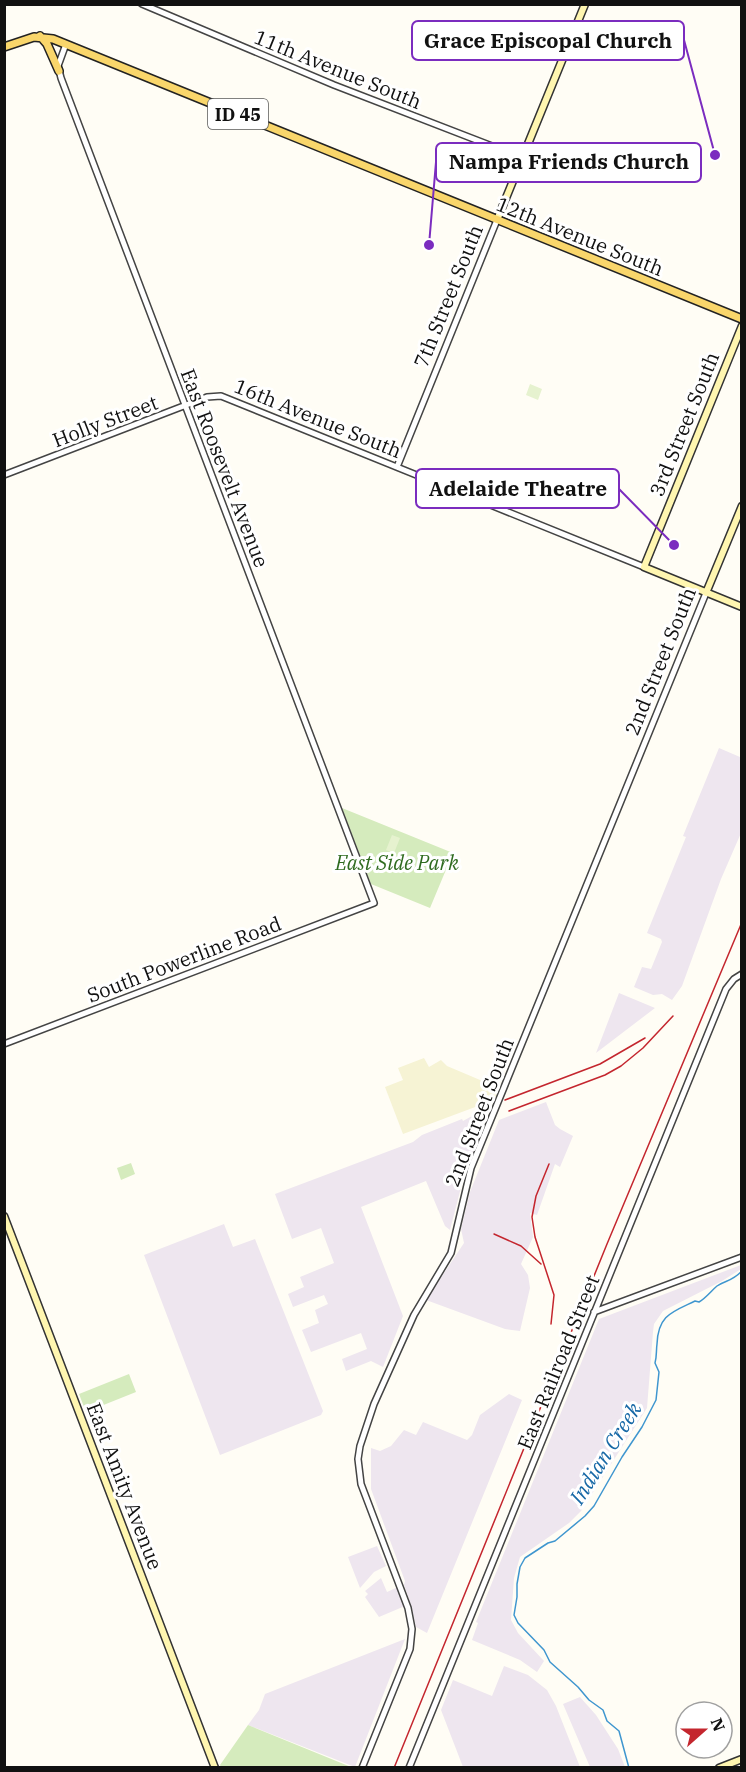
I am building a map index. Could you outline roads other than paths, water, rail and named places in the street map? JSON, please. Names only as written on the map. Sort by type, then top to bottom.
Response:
[{"type":"main road","name":"7th Street South","points":[[497,220],[585,4]]},
{"type":"main road","name":"12th Avenue South","points":[[39,36],[741,319]]},
{"type":"main road","points":[[4,47],[39,36],[47,44],[59,71]]},
{"type":"main road","name":"3rd Street South","points":[[644,567],[741,326]]},
{"type":"main road","name":"2nd Street South","points":[[706,593],[741,506]]},
{"type":"main road","name":"16th Avenue South","points":[[644,567],[741,607]]},
{"type":"main road","name":"East Amity Avenue","points":[[4,1216],[215,1767]]},
{"type":"main road","points":[[718,1767],[741,1758]]},
{"type":"street","name":"11th Avenue South","points":[[142,4],[334,85],[523,159]]},
{"type":"street","points":[[59,71],[59,61],[66,45]]},
{"type":"street","name":"East Roosevelt Avenue","points":[[59,71],[374,903]]},
{"type":"street","name":"7th Street South","points":[[397,467],[497,220]]},
{"type":"street","name":"Holly Street","points":[[4,475],[216,396]]},
{"type":"street","name":"16th Avenue South","points":[[216,396],[232,399],[644,567]]},
{"type":"street","name":"2nd Street South","points":[[362,1767],[406,1658],[412,1629],[408,1608],[361,1484],[358,1459],[364,1432],[414,1315],[451,1253],[471,1168],[706,593]]},
{"type":"street","name":"South Powerline Road","points":[[4,1044],[374,903]]},
{"type":"street","name":"East Railroad Street","points":[[409,1767],[726,989],[741,974]]},
{"type":"street","points":[[594,1312],[741,1257]]},
{"type":"waterway","name":"Indian Creek","points":[[629,1768],[619,1731],[607,1721],[603,1710],[589,1700],[550,1662],[544,1650],[518,1623],[514,1615],[520,1567],[525,1558],[555,1541],[594,1506],[642,1427],[656,1400],[659,1372],[655,1363],[658,1334],[663,1321],[680,1308],[704,1299],[717,1286],[742,1271]]},
{"type":"railway","points":[[394,1768],[607,1244],[742,922]]},
{"type":"railway","points":[[509,1111],[605,1075],[621,1066],[643,1048],[673,1016]]},
{"type":"railway","points":[[505,1100],[600,1064],[645,1038]]},
{"type":"railway","points":[[549,1164],[536,1196],[532,1217],[535,1237],[554,1295],[551,1324]]},
{"type":"railway","points":[[494,1234],[521,1246],[541,1264]]},
{"type":"place","name":"Grace Episcopal Church","points":[[715,155]]},
{"type":"place","name":"Nampa Friends Church","points":[[429,245]]},
{"type":"place","name":"Adelaide Theatre","points":[[674,545]]},
{"type":"park label","name":"East Side Park","points":[[397,862]]}]
